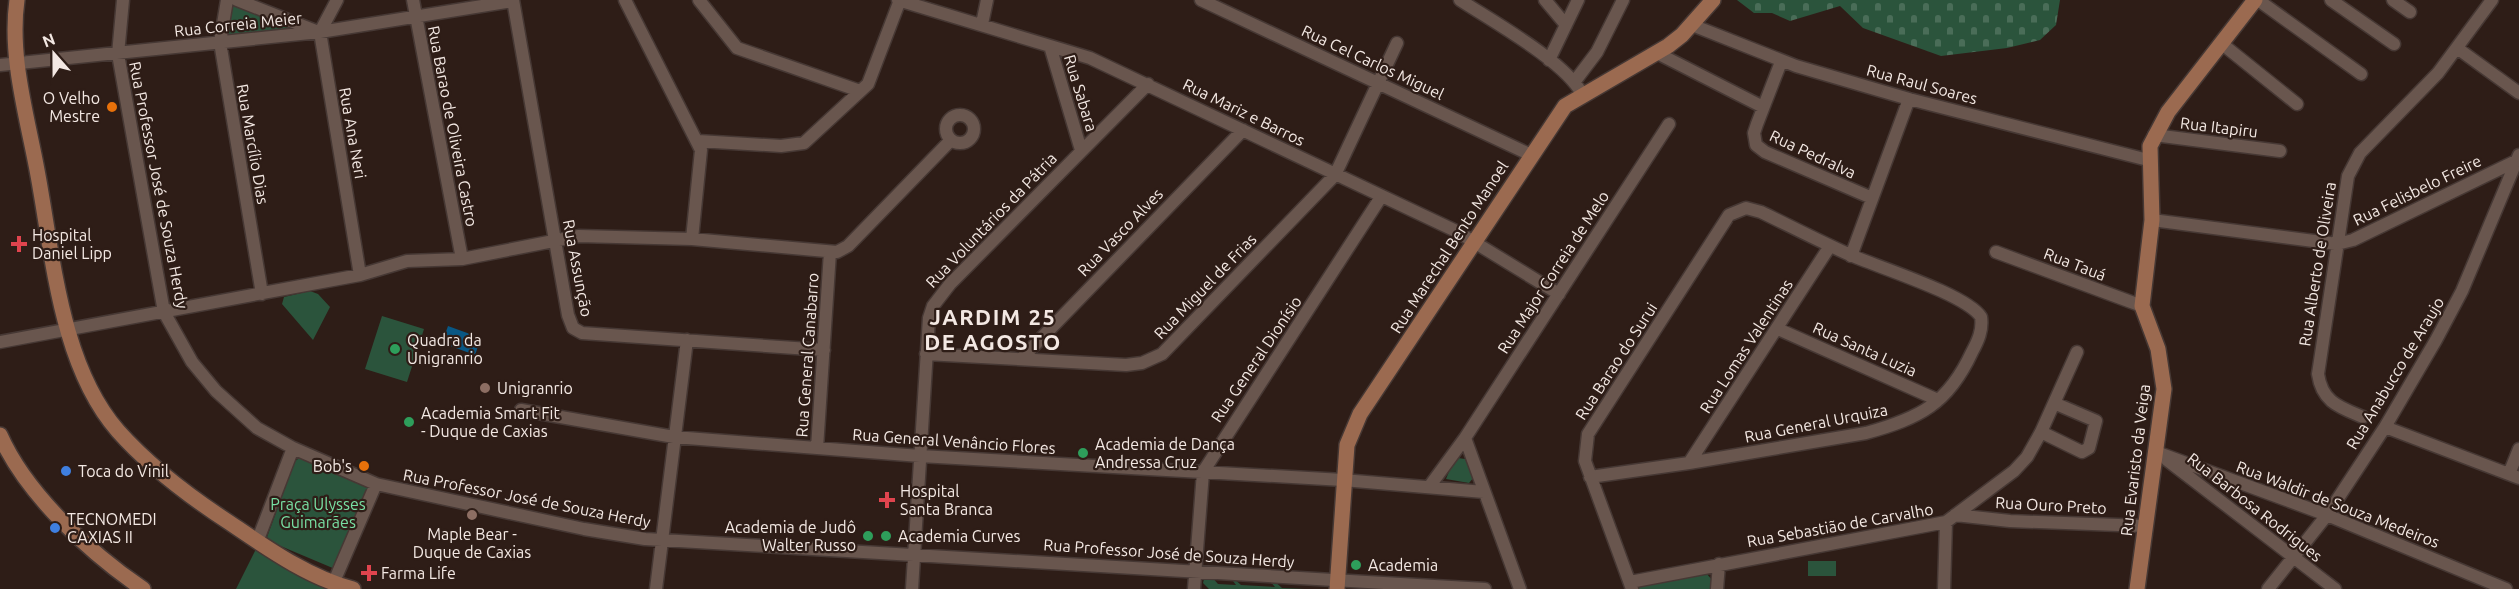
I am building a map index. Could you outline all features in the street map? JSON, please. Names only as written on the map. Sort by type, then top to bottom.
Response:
[{"type":"main road","points":[[17,0],[18,64],[67,329],[95,397],[117,431],[167,477],[257,542],[328,586],[353,589]]},
{"type":"main road","name":"Rua Marechal Bento Manoel","points":[[1337,585],[1343,480],[1347,445],[1353,426],[1531,155],[1579,87],[1657,53],[1692,25],[1713,0]]},
{"type":"main road","points":[[2148,160],[2154,135],[2168,112],[2256,0]]},
{"type":"main road","name":"Rua Evaristo da Veiga","points":[[2137,589],[2164,389],[2163,371],[2142,306],[2152,220],[2153,192],[2148,160]]},
{"type":"main road","points":[[0,435],[20,471],[42,499],[75,533],[140,588]]},
{"type":"street","name":"Rua Professor José de Souza Herdy","points":[[123,0],[118,54],[164,312],[192,362],[216,391],[258,428],[293,448],[376,484],[584,529],[663,541],[1195,571],[1337,585],[1485,589]]},
{"type":"street","name":"Rua Marcílio Dias","points":[[227,0],[219,42],[262,294]]},
{"type":"street","points":[[237,0],[320,32],[338,0]]},
{"type":"street","name":"Rua Barao de Oliveira Castro","points":[[413,0],[462,259]]},
{"type":"street","name":"Rua Correia Meier","points":[[0,65],[320,32],[513,0]]},
{"type":"street","name":"Rua Assunção","points":[[513,0],[568,315],[576,331],[824,350]]},
{"type":"street","points":[[625,0],[631,16],[698,141],[701,158],[692,239]]},
{"type":"street","points":[[699,0],[737,48],[860,91]]},
{"type":"street","points":[[698,141],[781,146],[804,143],[872,78],[899,0]]},
{"type":"street","name":"Rua Mariz e Barros","points":[[899,0],[1090,58],[1475,241],[1559,294]]},
{"type":"street","points":[[982,24],[987,0]]},
{"type":"street","name":"Rua Cel Carlos Miguel","points":[[1201,0],[1531,155]]},
{"type":"street","points":[[1460,0],[1549,60],[1579,87],[1623,0]]},
{"type":"street","points":[[1545,0],[1566,25]]},
{"type":"street","points":[[1549,60],[1578,0]]},
{"type":"street","points":[[2256,0],[2361,74]]},
{"type":"street","points":[[2331,0],[2394,44]]},
{"type":"street","points":[[2393,0],[2410,12]]},
{"type":"street","name":"Rua Alberto de Oliveira","points":[[2363,417],[2328,400],[2320,386],[2319,360],[2348,176],[2352,164],[2372,139],[2428,83],[2492,0]]},
{"type":"street","name":"Rua Raul Soares","points":[[1692,25],[1781,62],[1909,99],[2148,160]]},
{"type":"street","name":"Rua Ana Neri","points":[[320,32],[360,275]]},
{"type":"street","points":[[2221,43],[2297,104]]},
{"type":"street","name":"Rua Miguel de Frias","points":[[927,354],[1126,365],[1142,363],[1157,357],[1335,175],[1397,44]]},
{"type":"street","name":"Rua Sabara","points":[[1050,46],[1081,150]]},
{"type":"street","points":[[2457,48],[2519,93]]},
{"type":"street","points":[[1657,53],[1763,107]]},
{"type":"street","name":"Rua Pedralva","points":[[1781,62],[1754,133],[1759,149],[1872,198]]},
{"type":"street","name":"Rua Voluntários da Pátria","points":[[912,589],[930,312],[938,298],[1148,84]]},
{"type":"street","points":[[1851,256],[1909,99]]},
{"type":"street","name":"Rua Major Correia de Melo","points":[[1429,487],[1465,438],[1669,124]]},
{"type":"street","name":"Rua Vasco Alves","points":[[1022,358],[1243,129]]},
{"type":"street","name":"Rua Itapiru","points":[[2154,135],[2280,151]]},
{"type":"street","name":"Rua General Canabarro","points":[[817,448],[830,252],[841,251],[848,246],[951,140]]},
{"type":"street","name":"Rua Felisbelo Freire","points":[[2152,220],[2337,244],[2353,240],[2517,158]]},
{"type":"street","name":"Rua Anabucco de Araujo","points":[[2268,589],[2327,515],[2385,427],[2462,291],[2517,158]]},
{"type":"street","name":"Rua General Dionísio","points":[[1194,589],[1203,472],[1381,197]]},
{"type":"street","name":"Rua General Urquiza","points":[[1590,477],[1866,433],[1912,417],[1951,391],[1961,376],[1982,326],[1977,312],[1946,295],[1851,256],[1761,212],[1746,208],[1730,215],[1720,229]]},
{"type":"street","name":"Rua Barao do Surui","points":[[1631,585],[1585,460],[1588,434],[1720,229]]},
{"type":"street","points":[[0,342],[360,275],[407,261],[462,259],[556,240],[589,236],[692,239],[830,252]]},
{"type":"street","name":"Rua Lomas Valentinas","points":[[1689,463],[1830,246]]},
{"type":"street","name":"Rua Tauá","points":[[1996,252],[2142,306]]},
{"type":"street","name":"Rua Santa Luzia","points":[[1778,329],[1938,400]]},
{"type":"street","points":[[656,589],[687,340]]},
{"type":"street","name":"Rua Sebastião de Carvalho","points":[[1631,585],[1719,564],[1951,519],[2014,471],[2027,457],[2041,432],[2077,352]]},
{"type":"street","points":[[2041,432],[2082,452],[2089,448],[2096,421],[2054,403]]},
{"type":"street","name":"Rua General Venâncio Flores","points":[[521,410],[674,437],[920,456],[1343,480],[1484,492]]},
{"type":"street","points":[[2385,427],[2514,476],[2519,449]]},
{"type":"street","points":[[1465,438],[1520,589]]},
{"type":"street","points":[[257,542],[293,448]]},
{"type":"street","name":"Rua Waldir de Souza Medeiros","points":[[2156,452],[2327,515],[2506,589]]},
{"type":"street","name":"Rua Barbosa Rodrigues","points":[[2156,452],[2335,589]]},
{"type":"street","points":[[328,586],[376,484]]},
{"type":"street","points":[[1944,589],[1951,519]]},
{"type":"street","name":"Rua Ouro Preto","points":[[1951,519],[2145,526]]},
{"type":"street","points":[[1717,589],[1719,564]]},
{"type":"green space","points":[[229,0],[319,29],[222,40]]},
{"type":"green space","points":[[1737,0],[2060,0],[2056,25],[2040,40],[2007,48],[1941,56],[1863,28],[1840,6],[1790,21],[1772,13],[1754,13]]},
{"type":"green space","points":[[310,291],[318,294],[330,307],[313,340],[282,304],[284,297]]},
{"type":"green space","name":"Quadra da Unigranrio","points":[[382,316],[424,329],[407,382],[365,369]]},
{"type":"green space","name":"Praça Ulysses Guimarães","points":[[301,457],[367,483],[369,488],[335,569],[271,542],[267,537],[295,461]]},
{"type":"green space","points":[[1458,458],[1465,459],[1474,477],[1469,483],[1446,479],[1452,464]]},
{"type":"green space","points":[[259,543],[343,589],[236,589]]},
{"type":"green space","points":[[1808,561],[1836,561],[1836,576],[1808,576]]},
{"type":"green space","points":[[1706,573],[1713,581],[1713,589],[1638,589],[1638,586]]},
{"type":"green space","points":[[1211,576],[1218,584],[1236,585],[1230,577],[1232,577],[1241,585],[1275,587],[1268,579],[1273,580],[1282,588],[1305,589],[1209,589],[1203,583],[1204,579]]},
{"type":"water","points":[[448,326],[481,338],[475,355],[442,343]]},
{"type":"place","name":"O Velho Mestre","points":[[112,107]]},
{"type":"place","name":"Hospital Daniel Lipp","points":[[19,244]]},
{"type":"place","name":"Quadra da Unigranrio","points":[[395,349]]},
{"type":"place","name":"Unigranrio","points":[[485,388]]},
{"type":"place","name":"Academia Smart Fit - Duque de Caxias","points":[[409,422]]},
{"type":"place","name":"Academia de Dança Andressa Cruz","points":[[1083,453]]},
{"type":"place","name":"Bob's","points":[[364,466]]},
{"type":"place","name":"Toca do Vinil","points":[[66,471]]},
{"type":"place","name":"Hospital Santa Branca","points":[[887,500]]},
{"type":"place","name":"Maple Bear - Duque de Caxias","points":[[472,515]]},
{"type":"place","name":"TECNOMEDI CAXIAS II","points":[[55,528]]},
{"type":"place","name":"Academia de Judô Walter Russo","points":[[868,536]]},
{"type":"place","name":"Academia Curves","points":[[886,536]]},
{"type":"place","name":"Academia","points":[[1356,565]]},
{"type":"place","name":"Farma Life","points":[[369,573]]},
{"type":"district","name":"JARDIM 25 DE AGOSTO","points":[[993,328]]}]
